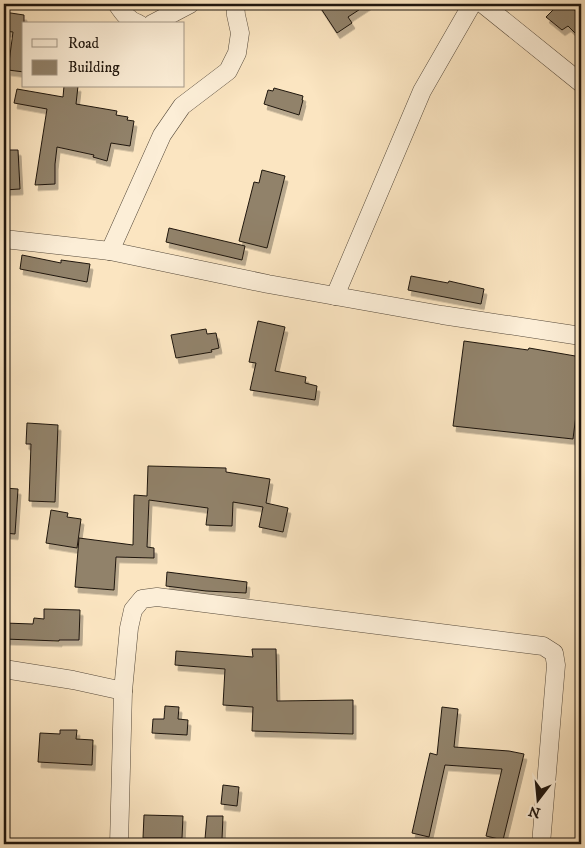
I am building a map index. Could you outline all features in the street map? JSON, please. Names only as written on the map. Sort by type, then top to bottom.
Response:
[{"type":"street","points":[[117,4],[121,11],[134,22]]},
{"type":"street","points":[[156,22],[190,4]]},
{"type":"street","points":[[110,252],[162,136],[182,106],[228,71],[237,53],[240,33],[235,4]]},
{"type":"street","points":[[335,296],[422,91],[472,4]]},
{"type":"street","points":[[483,4],[581,83]]},
{"type":"street","points":[[4,238],[110,252],[335,296],[442,315],[581,336]]},
{"type":"street","points":[[119,844],[123,691],[129,628],[133,610],[142,600],[157,597],[543,646],[554,653],[556,665],[541,844]]},
{"type":"street","points":[[4,669],[73,680],[123,691]]},
{"type":"building","points":[[318,4],[368,4],[348,17],[352,23],[337,33]]},
{"type":"building","points":[[559,4],[568,4],[581,16],[581,39],[568,26],[562,30],[546,17]]},
{"type":"building","points":[[4,12],[24,15],[24,22],[22,22],[22,72],[8,70],[13,32],[4,31]]},
{"type":"building","points":[[64,88],[78,88],[76,104],[117,111],[116,115],[128,117],[127,120],[134,121],[130,146],[111,143],[107,161],[93,157],[94,155],[57,147],[55,184],[35,185],[47,109],[14,103],[17,89],[63,97]]},
{"type":"building","points":[[274,88],[303,96],[299,115],[264,104],[268,90],[273,91]]},
{"type":"building","points":[[4,150],[18,150],[20,189],[4,190]]},
{"type":"building","points":[[262,170],[285,176],[267,248],[239,241],[254,182],[259,183]]},
{"type":"building","points":[[169,228],[245,246],[242,260],[166,242]]},
{"type":"building","points":[[22,255],[61,263],[61,260],[90,264],[87,282],[20,269]]},
{"type":"building","points":[[411,276],[448,283],[449,281],[484,289],[481,304],[408,290]]},
{"type":"building","points":[[258,321],[285,327],[275,371],[306,377],[305,383],[317,386],[315,400],[250,390],[256,363],[249,362]]},
{"type":"building","points":[[206,329],[207,334],[216,333],[219,348],[211,350],[212,352],[176,358],[171,335]]},
{"type":"building","points":[[464,341],[528,350],[529,348],[581,357],[581,375],[573,439],[453,426]]},
{"type":"building","points":[[27,423],[58,425],[55,502],[29,501],[31,444],[26,444]]},
{"type":"building","points":[[148,466],[226,468],[226,472],[270,479],[266,503],[288,508],[283,532],[259,527],[263,507],[233,502],[232,526],[206,525],[208,508],[149,500],[147,547],[154,548],[154,558],[116,557],[114,590],[75,587],[79,538],[133,545],[134,495],[147,496]]},
{"type":"building","points":[[4,488],[18,489],[15,534],[4,533]]},
{"type":"building","points":[[51,510],[68,513],[67,517],[81,519],[77,548],[46,543]]},
{"type":"building","points":[[167,572],[247,582],[246,593],[166,586]]},
{"type":"building","points":[[44,609],[80,610],[79,640],[4,639],[4,623],[33,624],[34,618],[44,619]]},
{"type":"building","points":[[252,649],[276,649],[277,701],[353,700],[353,734],[252,731],[253,707],[223,705],[225,669],[175,665],[176,651],[253,657]]},
{"type":"building","points":[[165,706],[179,707],[178,719],[188,720],[187,735],[152,733],[153,719],[164,719]]},
{"type":"building","points":[[442,707],[458,709],[454,747],[524,754],[503,840],[486,836],[502,769],[445,765],[429,837],[412,833],[430,753],[437,755]]},
{"type":"building","points":[[60,730],[77,730],[76,739],[93,740],[92,765],[38,762],[40,733],[60,734]]},
{"type":"building","points":[[223,785],[239,787],[237,806],[221,804]]},
{"type":"building","points":[[144,815],[183,816],[182,838],[143,838]]},
{"type":"building","points":[[207,816],[223,816],[222,839],[205,839]]}]
